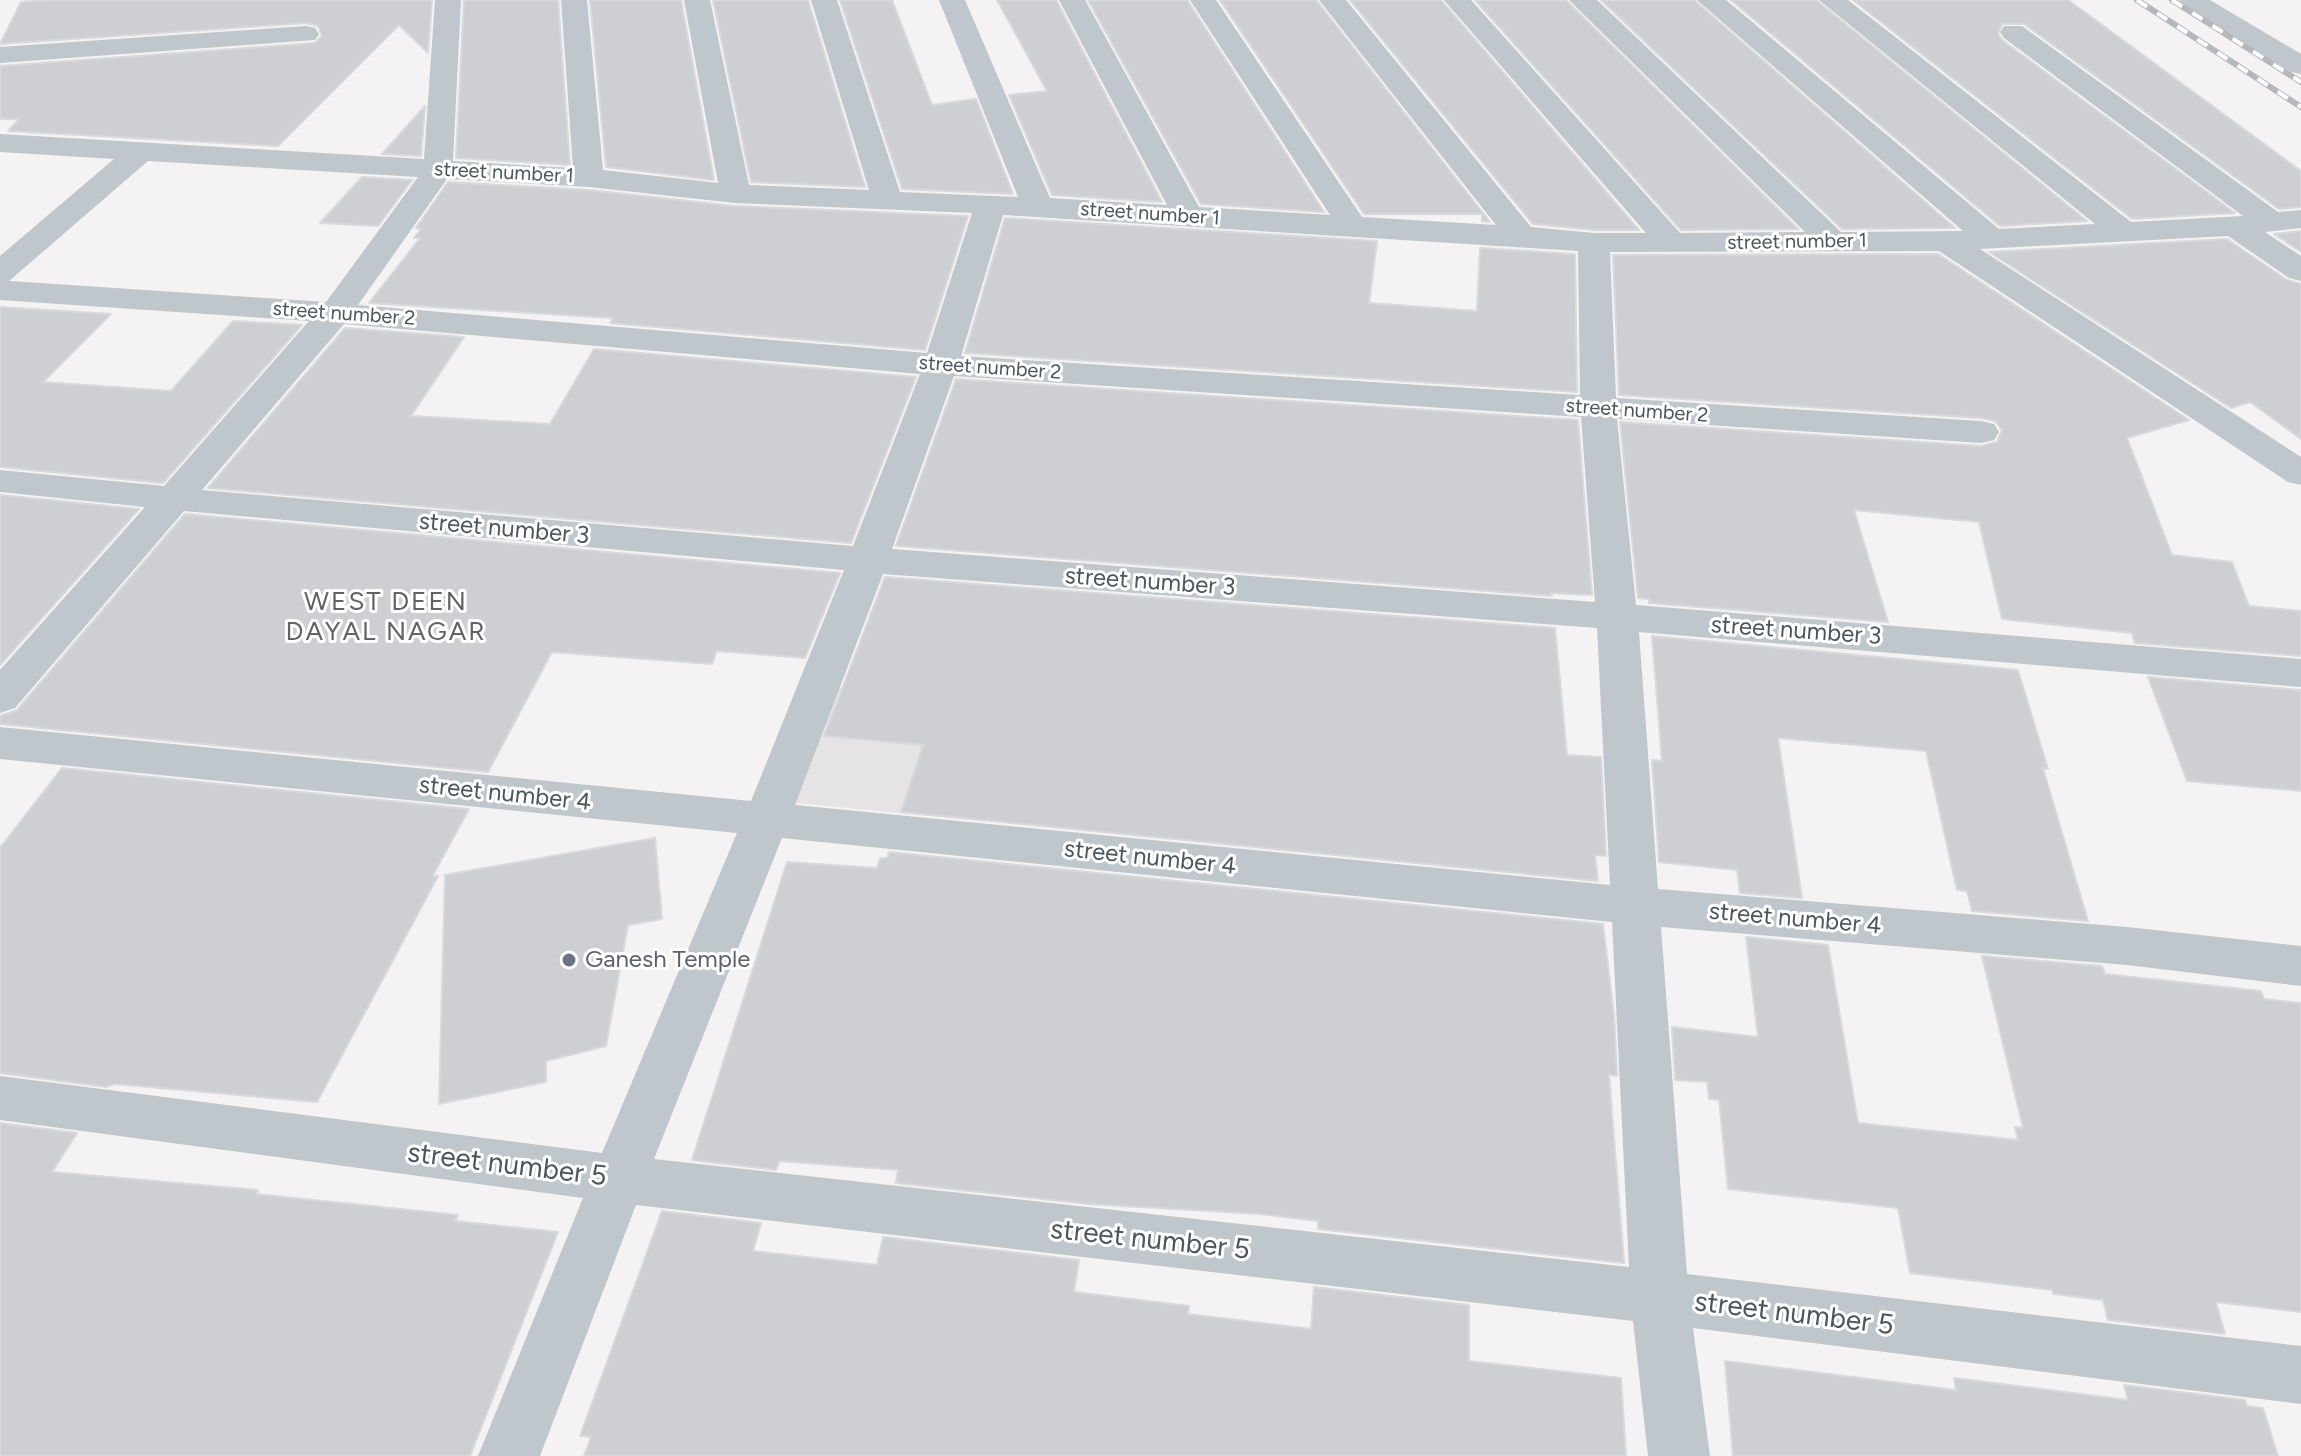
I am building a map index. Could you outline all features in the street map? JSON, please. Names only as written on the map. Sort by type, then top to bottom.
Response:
[{"type":"street","points":[[0,698],[335,313],[438,170],[448,0]]},
{"type":"street","points":[[574,0],[589,178]]},
{"type":"street","points":[[697,0],[735,194]]},
{"type":"street","points":[[824,0],[888,202]]},
{"type":"street","points":[[952,0],[1038,207]]},
{"type":"street","points":[[1072,0],[1188,216]]},
{"type":"street","points":[[1203,0],[1353,227]]},
{"type":"street","points":[[1332,0],[1521,236]]},
{"type":"street","points":[[1457,0],[1673,244]]},
{"type":"street","points":[[1582,0],[1833,242]]},
{"type":"street","points":[[1710,0],[1991,238]]},
{"type":"street","points":[[1832,0],[2122,230]]},
{"type":"street","points":[[2192,0],[2301,66]]},
{"type":"street","points":[[2013,32],[2287,220]]},
{"type":"street","points":[[0,55],[306,34]]},
{"type":"street","name":"street number 1","points":[[0,143],[589,178],[735,194],[1038,207],[1594,243],[1946,241],[2235,226],[2287,220]]},
{"type":"street","points":[[0,273],[139,153]]},
{"type":"street","points":[[509,1456],[868,560],[941,365],[990,206]]},
{"type":"street","points":[[2235,226],[2301,271]]},
{"type":"street","points":[[1946,241],[2301,474]]},
{"type":"street","points":[[1594,243],[1598,408],[1617,617],[1660,1297],[1679,1456]]},
{"type":"street","name":"street number 2","points":[[0,290],[335,313],[941,365],[1981,432]]},
{"type":"street","name":"street number 3","points":[[0,481],[868,560],[2301,673]]},
{"type":"street","name":"street number 4","points":[[0,743],[1637,906],[2127,946],[2301,966]]},
{"type":"street","name":"street number 5","points":[[0,1098],[618,1179],[1660,1297],[2301,1375]]},
{"type":"shaded area","points":[[824,686],[992,702],[962,819],[787,802]]},
{"type":"building","points":[[432,0],[428,53],[399,25],[278,146],[8,131],[19,119],[0,119],[0,66],[315,43],[322,36],[318,26],[306,23],[0,44],[21,2]]},
{"type":"building","points":[[464,0],[558,0],[570,165],[456,158]]},
{"type":"building","points":[[590,0],[681,0],[714,180],[606,167]]},
{"type":"building","points":[[713,0],[808,0],[865,187],[751,182]]},
{"type":"building","points":[[840,0],[892,0],[932,105],[976,99],[1013,194],[902,189]]},
{"type":"building","points":[[997,0],[1056,0],[1162,202],[1052,195],[1009,95],[1047,91]]},
{"type":"building","points":[[1088,0],[1187,0],[1324,212],[1201,204]]},
{"type":"building","points":[[1220,0],[1316,0],[1490,222],[1482,221],[1482,214],[1364,214]]},
{"type":"building","points":[[1350,0],[1441,0],[1639,230],[1594,230],[1533,224]]},
{"type":"building","points":[[1475,0],[1566,0],[1798,229],[1681,230]]},
{"type":"building","points":[[1601,0],[1694,0],[1955,228],[1842,229]]},
{"type":"building","points":[[1731,0],[1816,0],[2087,221],[2000,226]]},
{"type":"building","points":[[1853,0],[2068,0],[2301,171],[2301,207],[2279,209],[2024,24],[2002,24],[1998,34],[2002,40],[2235,213],[2132,219]]},
{"type":"building","points":[[425,106],[421,156],[382,154]]},
{"type":"building","points":[[362,177],[412,180],[378,226],[320,223]]},
{"type":"building","points":[[448,182],[589,190],[735,206],[968,216],[925,350],[610,323],[613,318],[369,303],[420,238],[414,238],[421,229],[416,228]]},
{"type":"building","points":[[1005,218],[1377,241],[1369,303],[1477,311],[1480,248],[1575,254],[1577,392],[965,353]]},
{"type":"building","points":[[2301,231],[2301,252],[2274,234]]},
{"type":"building","points":[[2227,239],[2287,280],[2301,284],[2301,439],[2250,402],[2231,408],[1989,252]]},
{"type":"building","points":[[1938,254],[2189,420],[2127,438],[2172,555],[2232,562],[2249,606],[2301,611],[2301,656],[2135,643],[2132,633],[2002,619],[1979,522],[1854,510],[1888,622],[1649,603],[1649,599],[1638,598],[1620,422],[1981,446],[1997,442],[2002,430],[1995,421],[1981,418],[1619,395],[1613,255]]},
{"type":"building","points":[[0,307],[111,314],[43,382],[171,391],[233,321],[302,325],[163,483],[0,467]]},
{"type":"building","points":[[345,328],[464,337],[411,416],[550,424],[594,349],[916,377],[851,543],[208,488]]},
{"type":"building","points":[[956,379],[1578,420],[1592,595],[1551,593],[1552,596],[896,546]]},
{"type":"building","points":[[0,495],[139,509],[0,665]]},
{"type":"building","points":[[185,514],[840,573],[805,658],[717,651],[712,664],[552,652],[488,772],[0,724],[0,716],[17,710]]},
{"type":"building","points":[[885,577],[1555,628],[1567,755],[1601,757],[1606,856],[1595,855],[1598,881],[901,812],[923,745],[824,736]]},
{"type":"building","points":[[1652,636],[2018,670],[2088,921],[1972,911],[1967,891],[1957,890],[1926,751],[1778,738],[1802,898],[1740,893],[1737,870],[1659,862],[1652,760],[1662,761]]},
{"type":"building","points":[[2148,677],[2301,690],[2301,791],[2187,781]]},
{"type":"building","points":[[62,768],[469,809],[432,877],[438,876],[317,1102],[115,1084],[106,1087],[0,1073],[0,848]]},
{"type":"building","points":[[655,838],[662,919],[628,925],[606,1046],[546,1061],[546,1082],[439,1104],[445,875]]},
{"type":"building","points":[[889,852],[1603,924],[1614,1015],[1617,1076],[1609,1075],[1624,1263],[1318,1229],[1318,1221],[1260,1214],[1089,1204],[896,1183],[898,1170],[779,1161],[776,1170],[692,1160],[787,862],[877,868],[880,858],[887,858]]},
{"type":"building","points":[[1746,937],[1828,945],[1858,1123],[2018,1140],[2015,1127],[2023,1128],[1982,956],[2102,966],[2105,974],[2261,991],[2264,999],[2301,1003],[2301,1312],[2216,1302],[2225,1334],[2108,1320],[2103,1300],[2053,1294],[2053,1290],[1910,1273],[1898,1208],[1728,1189],[1719,1100],[1709,1099],[1707,1082],[1675,1080],[1672,1027],[1758,1037]]},
{"type":"building","points":[[0,1123],[77,1133],[52,1172],[258,1190],[256,1194],[458,1215],[455,1221],[558,1232],[470,1456],[0,1456]]},
{"type":"building","points":[[662,1211],[761,1223],[753,1251],[877,1265],[883,1237],[1079,1260],[1074,1292],[1189,1306],[1188,1314],[1311,1329],[1314,1287],[1469,1305],[1469,1361],[1621,1378],[1626,1456],[584,1456],[591,1437],[580,1436]]},
{"type":"building","points":[[1725,1361],[1956,1390],[1954,1378],[2128,1400],[2124,1385],[2245,1400],[2247,1406],[2263,1408],[2278,1456],[1733,1456]]},
{"type":"railway","points":[[2137,0],[2301,107]]},
{"type":"railway","points":[[2172,0],[2301,82]]},
{"type":"place","name":"Ganesh Temple","points":[[569,960]]},
{"type":"district","name":"WEST DEEN DAYAL NAGAR","points":[[386,617]]}]
